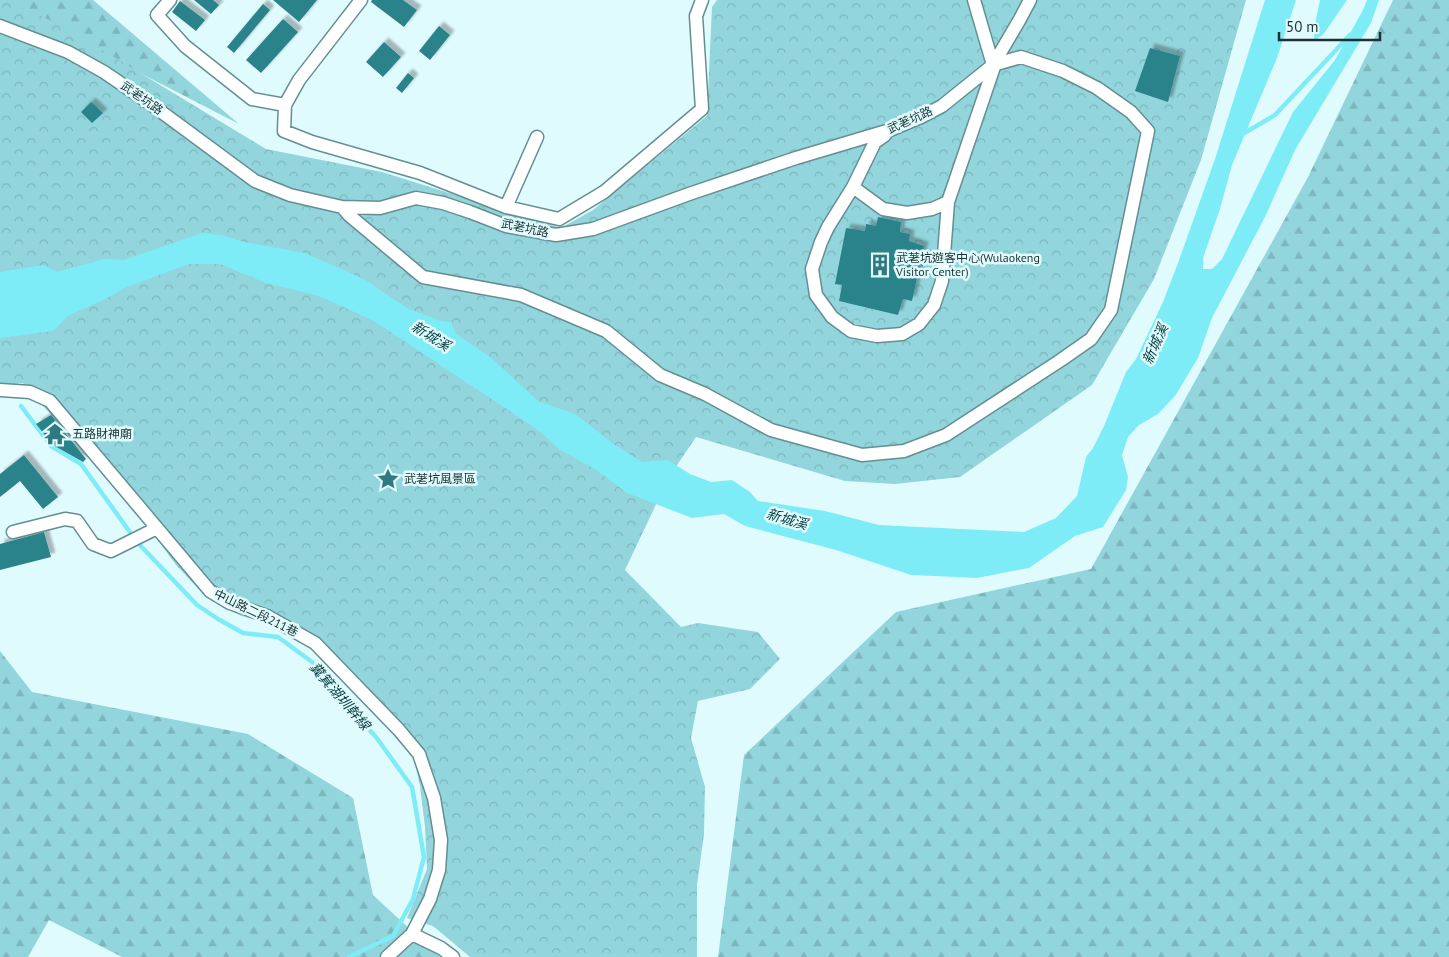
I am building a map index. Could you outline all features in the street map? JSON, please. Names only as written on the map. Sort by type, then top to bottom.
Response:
[{"type":"street","points":[[170,0],[157,15],[185,46],[252,99],[285,105]]},
{"type":"street","points":[[361,0],[299,80],[285,105],[284,131],[312,142],[420,172],[506,207],[559,219],[604,192],[702,109],[696,16],[702,0]]},
{"type":"street","points":[[890,130],[875,142],[853,187],[820,242],[812,269],[816,295],[832,317],[851,331],[877,336],[902,334],[919,324],[934,305],[942,281],[948,202],[995,64],[992,65],[974,0]]},
{"type":"street","name":"武荖坑路","points":[[0,26],[68,52],[104,72],[255,181],[290,195],[342,207],[380,208],[416,198],[470,212],[506,226],[556,235],[593,229],[689,194],[796,158],[890,130],[922,117],[942,106],[992,65],[1030,0]]},
{"type":"street","points":[[342,207],[350,216],[423,277],[521,294],[606,331],[660,375],[705,394],[771,430],[862,455],[904,451],[946,435],[1062,360],[1091,339],[1111,310],[1148,131],[1131,112],[1097,88],[1063,71],[1021,57],[992,65]]},
{"type":"street","points":[[506,207],[537,137]]},
{"type":"street","points":[[853,187],[883,209],[907,213],[932,209],[948,202]]},
{"type":"street","name":"中山路二段211巷","points":[[0,390],[30,392],[50,401],[152,531],[210,591],[230,603],[266,616],[315,643],[399,730],[419,754],[434,798],[440,840],[439,870],[430,899],[412,934],[388,957]]},
{"type":"street","points":[[14,532],[65,519],[77,521],[92,544],[111,551],[152,531]]},
{"type":"street","points":[[412,934],[441,948],[453,957]]},
{"type":"green space","name":"武荖坑風景區","points":[[0,0],[6,0],[61,25],[266,149],[382,172],[561,228],[593,210],[707,116],[712,7],[717,0],[1246,0],[1201,160],[1154,279],[1092,385],[960,477],[895,484],[845,481],[696,437],[669,477],[625,570],[681,627],[698,623],[758,632],[780,659],[750,689],[698,701],[691,738],[705,787],[704,834],[697,885],[697,957],[470,957],[433,926],[407,918],[427,869],[425,827],[420,786],[413,754],[379,715],[310,647],[284,629],[239,615],[206,597],[176,565],[145,522],[23,383],[0,386]]},
{"type":"green space","points":[[93,0],[239,124],[0,1]]},
{"type":"green space","points":[[1393,0],[1449,0],[1449,957],[718,957],[744,755],[896,612],[1091,569],[1308,177]]},
{"type":"green space","points":[[0,651],[32,692],[248,734],[353,798],[373,895],[440,957],[122,957],[49,920],[28,957],[0,957]]},
{"type":"water","name":"新城溪","points":[[1265,0],[1296,0],[1277,58],[1232,165],[1220,209],[1203,258],[1203,269],[1212,269],[1222,259],[1293,112],[1335,60],[1367,0],[1379,0],[1371,23],[1295,150],[1266,215],[1212,318],[1198,358],[1175,396],[1158,414],[1139,425],[1128,437],[1122,455],[1128,477],[1126,490],[1103,527],[1075,536],[1029,568],[977,578],[911,575],[836,550],[745,526],[724,514],[692,518],[627,493],[595,469],[560,450],[542,433],[374,321],[319,296],[266,283],[220,264],[189,264],[127,287],[68,316],[53,331],[0,338],[0,272],[44,265],[57,272],[104,259],[124,260],[202,233],[222,235],[244,242],[305,253],[364,279],[407,308],[441,321],[451,322],[456,334],[490,357],[538,401],[575,414],[615,445],[642,462],[668,460],[690,474],[711,482],[732,480],[750,492],[758,501],[825,511],[879,525],[1024,532],[1056,518],[1077,496],[1086,457],[1093,448],[1104,426],[1126,372],[1136,359],[1163,302],[1178,263],[1215,159]]},
{"type":"water","points":[[1320,0],[1347,0],[1323,35],[1314,40],[1315,24]]},
{"type":"building","points":[[194,0],[213,0],[219,5],[211,14]]},
{"type":"building","points":[[273,0],[317,0],[299,22]]},
{"type":"building","points":[[372,0],[403,0],[417,10],[404,27],[371,2]]},
{"type":"building","points":[[180,1],[205,20],[196,31],[172,12]]},
{"type":"building","points":[[263,4],[270,10],[234,53],[227,47]]},
{"type":"building","points":[[283,19],[298,32],[261,73],[246,60]]},
{"type":"building","points":[[439,26],[450,35],[430,60],[419,51]]},
{"type":"building","points":[[384,42],[401,57],[383,77],[366,62]]},
{"type":"building","points":[[1150,48],[1180,56],[1168,102],[1135,91]]},
{"type":"building","points":[[408,73],[414,78],[402,93],[396,88]]},
{"type":"building","points":[[91,102],[103,113],[92,123],[81,112]]},
{"type":"building","name":"武荖坑遊客中心(Wulaokeng Visitor Center)","points":[[878,217],[901,222],[900,232],[910,234],[909,241],[924,246],[912,301],[903,299],[898,315],[839,301],[842,285],[835,284],[846,228],[865,231],[866,224],[876,226]]},
{"type":"building","name":"五路財神廟","points":[[51,415],[86,459],[83,462],[53,445],[36,424]]},
{"type":"building","points":[[24,455],[58,497],[43,509],[20,481],[0,497],[0,474]]},
{"type":"building","points":[[44,532],[51,557],[0,570],[0,544]]},
{"type":"waterway","points":[[1241,135],[1275,115],[1350,35]]},
{"type":"waterway","name":"糞箕湖圳幹線","points":[[21,406],[51,446],[81,464],[137,542],[197,605],[243,633],[278,637],[312,662],[338,696],[376,737],[412,787],[424,857],[413,899],[393,936],[349,957]]},
{"type":"place","name":"武荖坑遊客中心(Wulaokeng Visitor Center)","points":[[880,265]]},
{"type":"place","name":"五路財神廟","points":[[55,434]]},
{"type":"place","name":"武荖坑風景區","points":[[388,479]]}]
